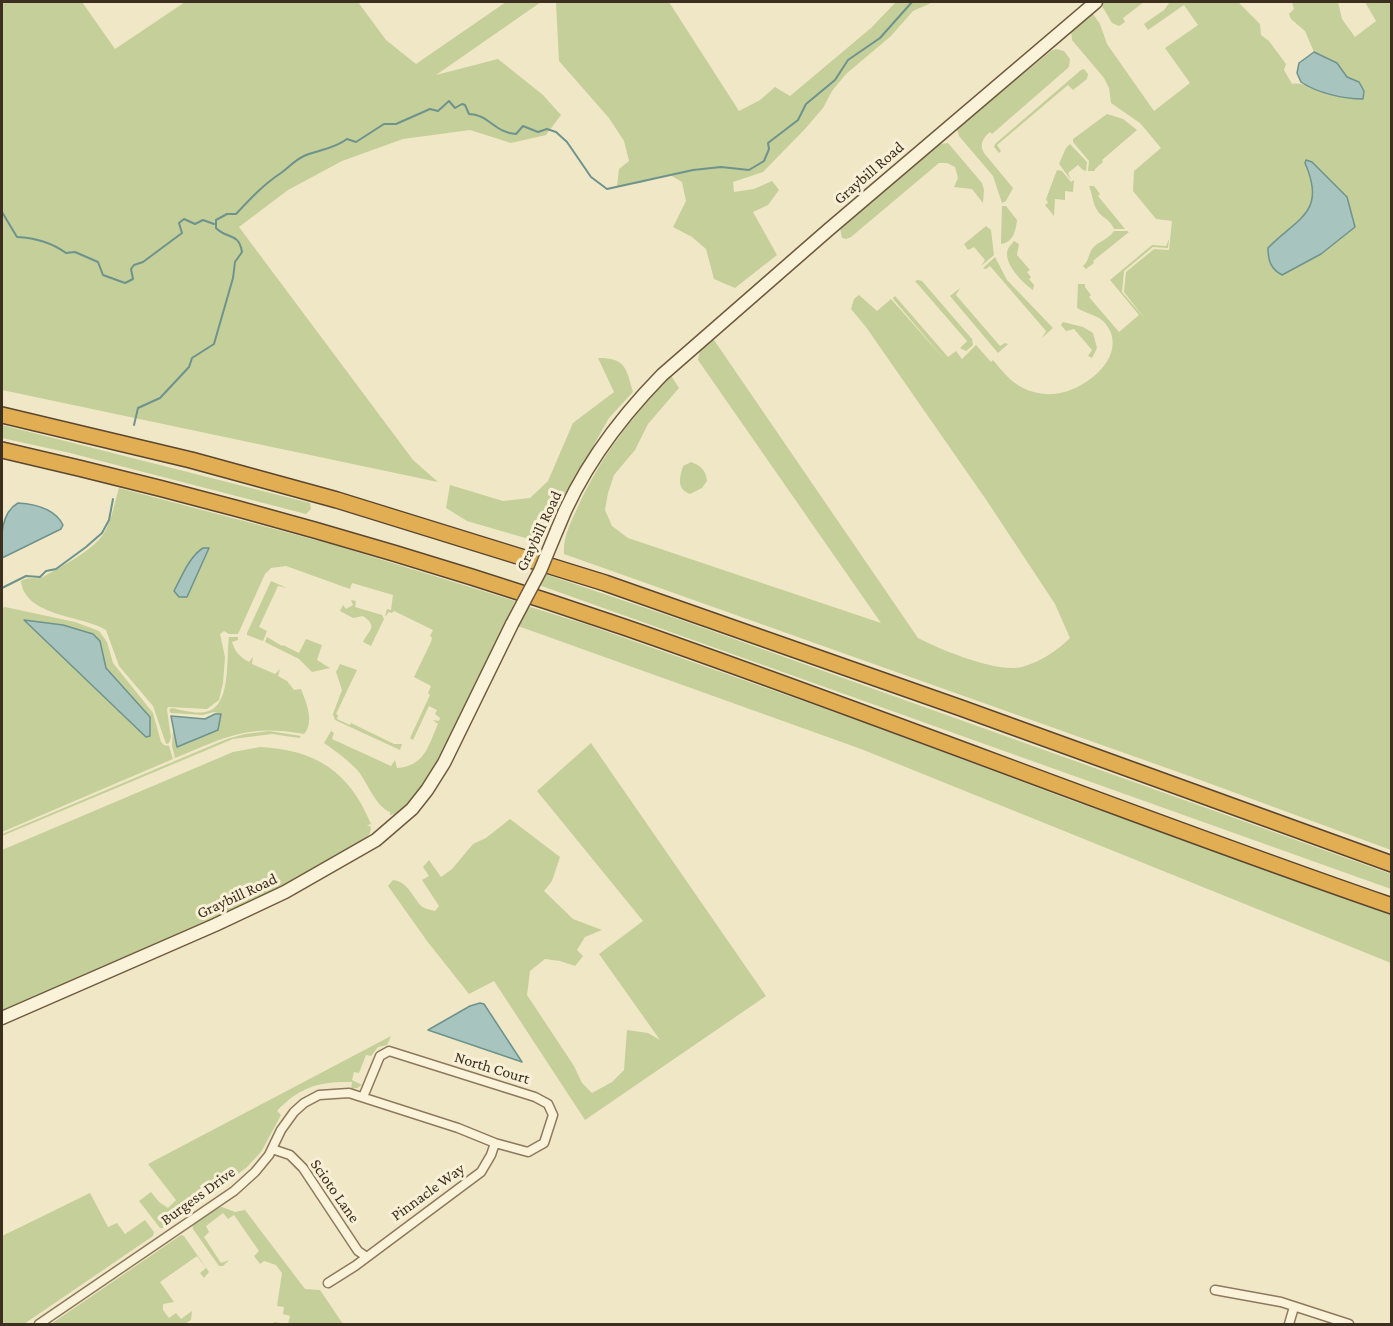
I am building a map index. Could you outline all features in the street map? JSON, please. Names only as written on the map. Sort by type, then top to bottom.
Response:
[{"type":"highway","points":[[2,415],[191,460],[326,497],[585,577],[961,708],[1392,864]]},
{"type":"highway","points":[[2,450],[142,483],[280,520],[513,590],[838,703],[1170,827],[1392,906]]},
{"type":"street","name":"Graybill Road","points":[[2,1018],[275,897],[376,840],[412,809],[444,764],[540,571],[557,530],[585,474],[603,444],[637,400],[662,375],[826,231],[1096,2]]},
{"type":"street","name":"North Court","points":[[363,1097],[380,1056],[389,1051],[535,1097],[548,1104],[553,1115],[544,1143],[528,1152],[495,1143]]},
{"type":"street","name":"Burgess Drive","points":[[39,1324],[234,1191],[255,1172],[294,1112],[304,1103],[319,1095],[341,1092],[363,1097],[458,1128],[495,1143]]},
{"type":"street","name":"Pinnacle Way","points":[[328,1283],[367,1257],[481,1172],[495,1143]]},
{"type":"street","name":"Scioto Lane","points":[[272,1149],[290,1155],[303,1168],[358,1251],[367,1257]]},
{"type":"street","points":[[1215,1290],[1281,1302],[1349,1324]]},
{"type":"street","points":[[1289,1324],[1294,1307]]},
{"type":"green space","points":[[2,2],[82,2],[115,49],[185,2],[358,2],[386,40],[416,64],[506,2],[541,2],[436,75],[498,59],[543,95],[561,115],[546,135],[511,143],[470,130],[403,139],[342,161],[288,190],[239,227],[413,460],[438,482],[2,390]]},
{"type":"green space","points":[[554,2],[669,2],[739,111],[760,100],[775,87],[790,96],[871,28],[896,2],[931,3],[913,11],[891,36],[846,74],[832,91],[823,108],[763,172],[733,182],[734,192],[754,189],[772,181],[779,190],[768,205],[753,212],[777,255],[735,288],[714,279],[706,249],[692,237],[673,227],[686,201],[682,182],[670,175],[617,186],[619,169],[629,161],[624,141],[609,118],[559,61],[556,3]]},
{"type":"green space","points":[[1103,2],[1144,2],[1123,18],[1125,22],[1119,26],[1112,23],[1102,6]]},
{"type":"green space","points":[[1170,2],[1238,2],[1260,24],[1261,35],[1269,41],[1286,64],[1284,70],[1292,84],[1363,99],[1363,91],[1346,76],[1337,63],[1314,52],[1305,31],[1291,19],[1289,14],[1294,9],[1292,2],[1338,2],[1342,19],[1355,37],[1376,21],[1365,2],[1391,2],[1391,850],[564,554],[564,543],[569,527],[605,457],[628,425],[667,379],[672,377],[679,388],[648,424],[635,450],[614,475],[605,510],[612,526],[628,538],[881,623],[698,360],[701,345],[709,339],[714,340],[918,638],[984,664],[1011,668],[1022,667],[1048,656],[1065,643],[1070,638],[1055,604],[987,501],[866,327],[851,309],[854,299],[859,295],[877,311],[891,299],[945,360],[894,300],[895,296],[948,357],[956,351],[962,359],[976,345],[1015,383],[1034,392],[1063,393],[1078,387],[1098,373],[1111,354],[1113,344],[1111,334],[1102,320],[1077,308],[1078,284],[1085,284],[1091,295],[1089,297],[1119,332],[1139,315],[1110,280],[1152,245],[1166,246],[1169,239],[1168,248],[1153,247],[1124,271],[1122,292],[1145,319],[1124,292],[1126,272],[1154,249],[1169,250],[1172,221],[1156,219],[1133,191],[1134,171],[1161,148],[1140,123],[1111,103],[1109,88],[1104,78],[1072,40],[1071,31],[1090,13],[1093,14],[1100,24],[1107,44],[1154,111],[1190,83],[1165,48],[1198,25],[1184,5],[1148,30],[1144,24],[1164,10]],"holes":[[[1312,162],[1347,197],[1355,227],[1321,254],[1282,275],[1268,248],[1299,221],[1311,204],[1313,194],[1311,180],[1305,163]]]},
{"type":"green space","points":[[1056,49],[1064,51],[1070,59],[1069,67],[982,141],[984,153],[1013,188],[1006,201],[1002,203],[993,176],[959,136],[957,129],[996,94],[999,94]]},
{"type":"green space","points":[[1084,69],[1088,74],[1087,79],[1073,90],[1068,85],[997,145],[1001,151],[999,153],[994,147],[995,144]]},
{"type":"green space","points":[[1107,114],[1123,119],[1137,130],[1102,160],[1103,162],[1095,171],[1088,171],[1089,161],[1073,139]]},
{"type":"green space","points":[[948,143],[982,183],[983,203],[972,189],[954,187],[958,178],[955,167],[947,163],[939,163],[851,237],[842,238],[840,228],[881,191],[892,185],[940,144]]},
{"type":"green space","points":[[1070,144],[1087,162],[1086,171],[1078,165],[1068,173],[1071,180],[1059,164]]},
{"type":"green space","points":[[1057,170],[1062,171],[1071,182],[1074,180],[1073,192],[1065,191],[1065,200],[1055,199],[1054,216],[1045,205],[1048,203],[1046,199]]},
{"type":"green space","points":[[1089,186],[1094,186],[1100,194],[1098,196],[1125,229],[1114,229],[1099,213],[1094,205]]},
{"type":"green space","points":[[1002,206],[1006,206],[1017,220],[1011,239],[1001,244],[1001,241]]},
{"type":"green space","points":[[986,226],[991,230],[994,255],[981,266],[985,260],[974,247],[968,250],[964,244]]},
{"type":"green space","points":[[1114,231],[1129,232],[1086,269],[1083,266],[1092,249]]},
{"type":"green space","points":[[1014,241],[1019,244],[1017,255],[1030,270],[1027,272],[1034,285],[1033,290],[1020,279],[1008,259],[1007,252]]},
{"type":"green space","points":[[995,257],[1007,280],[1053,328],[1042,338],[1046,331],[990,266],[983,268]]},
{"type":"green space","points":[[915,281],[922,281],[972,339],[973,345],[966,351],[960,348],[967,341]]},
{"type":"green space","points":[[960,288],[956,295],[1000,346],[1008,344],[998,353],[950,296]]},
{"type":"green space","points":[[1063,322],[1083,327],[1093,333],[1097,348],[1092,358],[1088,356],[1092,350],[1074,329],[1066,331],[1061,325]]},
{"type":"green space","points":[[598,358],[620,362],[629,377],[633,392],[609,418],[539,542],[467,521],[446,508],[450,485],[503,501],[530,498],[548,481],[573,423],[614,392]]},
{"type":"green space","points":[[2,425],[310,503],[311,509],[306,514],[70,453],[2,438]]},
{"type":"green space","points":[[691,462],[702,469],[707,481],[702,488],[690,494],[681,486],[680,478],[683,466]]},
{"type":"green space","points":[[119,488],[331,544],[515,601],[440,757],[422,786],[405,807],[390,815],[390,812],[376,800],[358,771],[324,743],[331,731],[334,733],[332,739],[391,766],[395,760],[397,768],[420,759],[428,747],[438,724],[433,720],[439,721],[440,718],[435,714],[437,710],[429,706],[413,740],[410,738],[430,695],[428,693],[431,686],[414,677],[431,642],[430,636],[433,630],[394,611],[389,612],[385,617],[387,609],[391,610],[393,595],[352,583],[350,589],[286,566],[271,568],[265,574],[238,634],[229,634],[224,631],[220,634],[225,657],[219,700],[207,709],[168,707],[171,737],[169,743],[166,744],[153,706],[119,666],[106,630],[56,613],[33,602],[25,593],[21,581],[43,577],[76,558],[99,540],[111,518]]},
{"type":"green space","points":[[542,573],[681,620],[1391,874],[1391,889],[536,584]]},
{"type":"green space","points":[[271,581],[287,588],[278,586],[259,627],[267,631],[263,641],[247,633]]},
{"type":"green space","points":[[351,600],[356,601],[355,607],[382,615],[384,619],[371,646],[363,642],[371,629],[368,620],[363,616],[353,618],[340,611],[343,605],[346,609],[353,605]]},
{"type":"green space","points":[[527,606],[588,625],[868,724],[1073,801],[1247,861],[1391,915],[1391,963],[861,749],[518,626]]},
{"type":"green space","points":[[2,608],[75,622],[99,631],[107,642],[113,663],[153,713],[161,742],[169,746],[173,759],[2,832]]},
{"type":"green space","points":[[229,637],[238,637],[238,640],[232,642],[236,651],[243,658],[249,662],[253,657],[252,664],[275,674],[280,669],[278,676],[287,681],[294,690],[301,689],[309,718],[307,729],[304,734],[267,731],[238,734],[175,758],[172,746],[173,726],[177,747],[221,714],[214,712],[203,715],[171,713],[169,710],[172,708],[205,712],[220,702],[226,681]]},
{"type":"green space","points":[[267,637],[299,653],[306,639],[322,645],[317,660],[330,668],[312,672],[299,659],[265,642]]},
{"type":"green space","points":[[340,664],[357,670],[336,714],[337,719],[350,725],[351,723],[394,744],[402,744],[400,750],[335,720],[333,714],[342,690],[336,672]]},
{"type":"green space","points":[[269,731],[301,736],[299,738],[272,734],[233,739],[2,836],[2,834],[227,739]]},
{"type":"green space","points":[[591,743],[766,996],[585,1120],[494,981],[469,994],[427,941],[388,886],[393,880],[398,881],[409,890],[421,906],[435,911],[439,906],[422,880],[429,876],[423,867],[429,860],[441,877],[452,869],[473,844],[486,838],[510,819],[560,857],[552,881],[544,891],[573,919],[602,930],[585,937],[577,950],[583,956],[575,966],[545,959],[530,971],[527,995],[574,1066],[582,1083],[592,1093],[612,1082],[624,1070],[627,1030],[648,1033],[660,1040],[599,954],[643,921],[537,791]]},
{"type":"green space","points":[[260,747],[298,753],[314,759],[341,777],[352,790],[371,824],[367,825],[371,827],[370,833],[364,841],[273,891],[186,932],[2,1012],[2,850],[233,752]]},
{"type":"green space","points":[[391,1036],[387,1045],[378,1047],[371,1056],[366,1055],[359,1073],[354,1072],[352,1080],[362,1085],[351,1089],[352,1082],[320,1084],[294,1096],[277,1111],[281,1115],[261,1152],[246,1168],[163,1228],[160,1228],[139,1201],[151,1192],[168,1208],[176,1200],[148,1164]]},
{"type":"green space","points":[[90,1193],[108,1227],[117,1223],[125,1234],[145,1220],[154,1232],[153,1236],[24,1324],[2,1324],[2,1236]]},
{"type":"green space","points":[[222,1207],[235,1212],[245,1210],[305,1289],[320,1290],[343,1324],[288,1324],[290,1316],[283,1314],[284,1307],[277,1306],[282,1273],[276,1265],[264,1261],[260,1264],[254,1256],[259,1251],[234,1215],[228,1219],[223,1213],[206,1226],[209,1232],[204,1237],[221,1263],[229,1260],[223,1266],[219,1266],[193,1229],[192,1224]]},
{"type":"green space","points":[[181,1235],[184,1236],[209,1272],[204,1278],[200,1273],[206,1268],[197,1256],[160,1282],[174,1302],[163,1304],[163,1310],[169,1318],[176,1313],[181,1319],[192,1311],[191,1320],[185,1324],[51,1324]]},
{"type":"water","points":[[1314,52],[1337,63],[1347,77],[1359,82],[1364,91],[1363,99],[1331,95],[1301,82],[1297,73],[1299,63]]},
{"type":"water","points":[[1306,160],[1312,162],[1347,197],[1355,227],[1321,254],[1282,275],[1271,264],[1268,248],[1306,213],[1311,204],[1313,193]]},
{"type":"water","points":[[18,503],[44,508],[55,515],[63,525],[61,529],[2,558],[2,535],[5,520],[12,507]]},
{"type":"water","points":[[203,548],[209,548],[187,597],[179,597],[174,591],[190,562]]},
{"type":"water","points":[[24,620],[63,625],[93,634],[100,641],[106,668],[150,717],[150,736],[146,737]]},
{"type":"water","points":[[221,714],[218,730],[177,747],[171,716],[205,719]]},
{"type":"water","points":[[484,1004],[522,1062],[428,1030],[470,1006]]},
{"type":"waterway","points":[[134,425],[138,408],[160,398],[189,367],[192,358],[214,344],[233,278],[235,262],[242,252],[238,241],[216,228],[216,220],[227,214],[236,214],[263,187],[301,158],[347,139],[356,142],[384,124],[396,124],[430,109],[438,111],[449,101],[455,108],[462,104],[465,105],[469,114],[481,117],[509,133],[516,134],[523,126],[538,132],[547,129],[556,132],[567,142],[591,177],[607,189],[693,170],[721,167],[749,170],[764,161],[769,149],[768,143],[798,120],[806,104],[835,80],[848,60],[880,38],[912,2]]},
{"type":"waterway","points":[[2,212],[17,237],[43,241],[66,253],[75,252],[98,262],[103,275],[125,283],[133,279],[131,269],[134,265],[143,262],[182,233],[179,223],[184,219],[195,224],[203,220],[214,224]]},
{"type":"waterway","points":[[2,588],[26,576],[40,577],[46,571],[56,569],[86,547],[102,533],[109,520],[113,499]]}]
